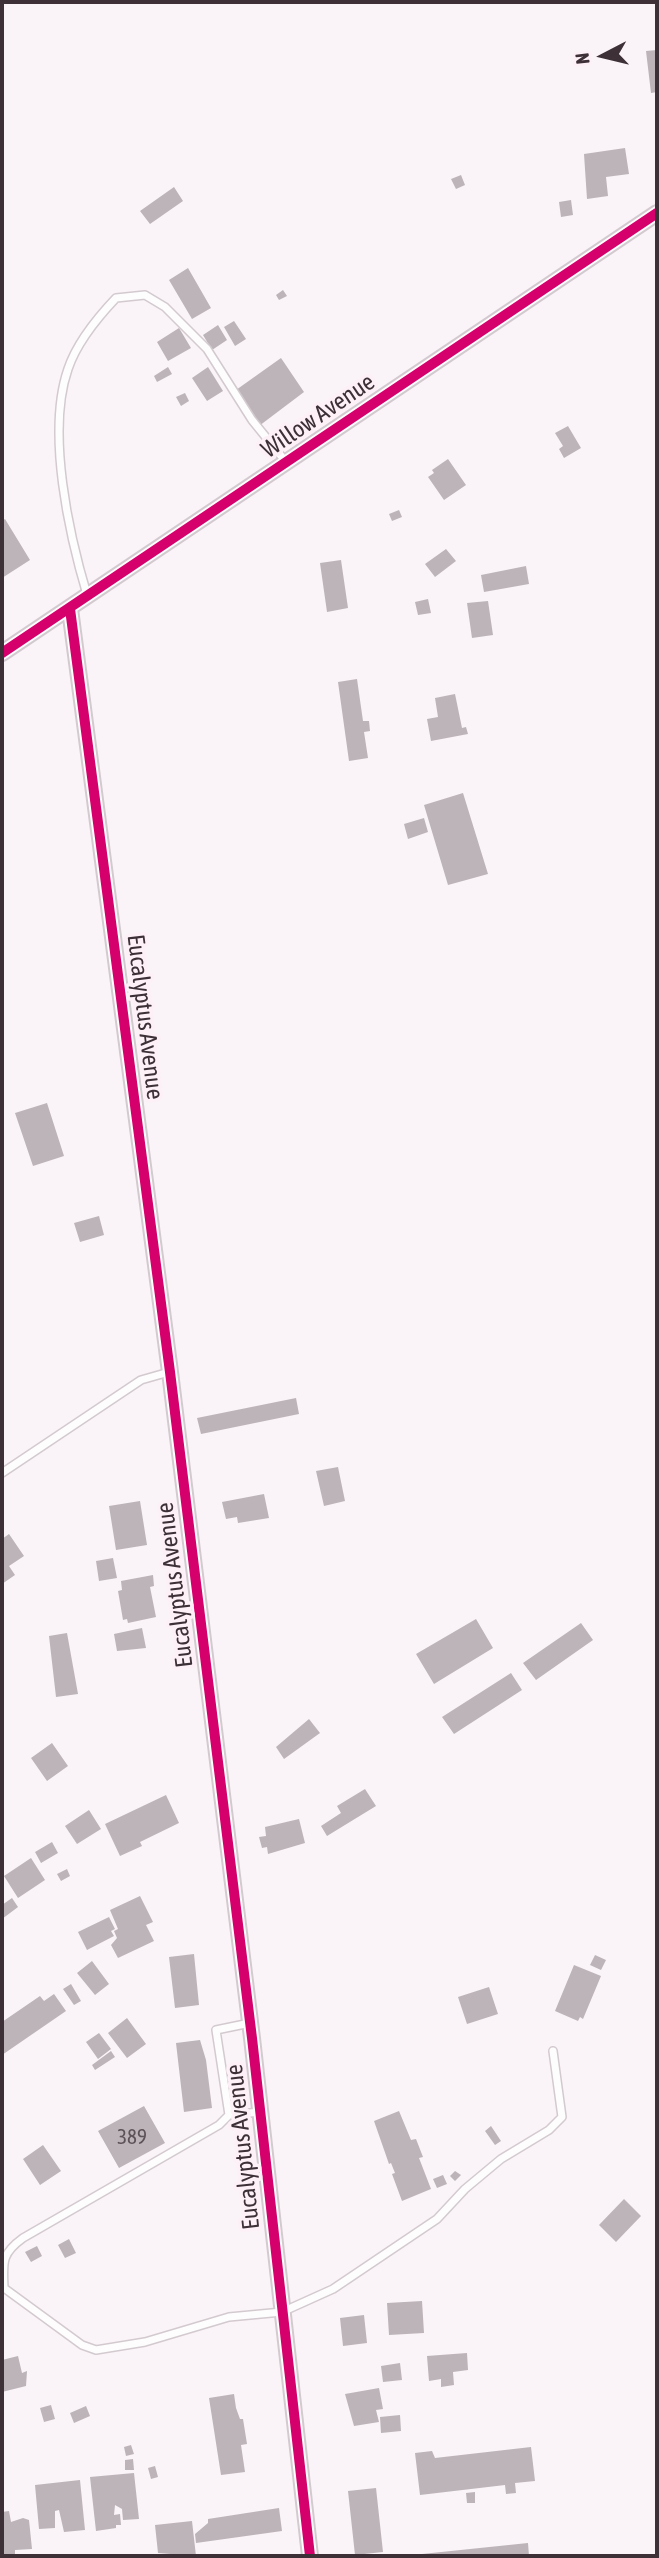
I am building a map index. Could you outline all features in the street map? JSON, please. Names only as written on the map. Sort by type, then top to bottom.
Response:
[{"type":"street","name":"Willow Avenue","points":[[3,648],[70,610],[657,213]]},
{"type":"street","name":"Eucalyptus Avenue","points":[[70,610],[170,1372],[250,2023],[310,2556]]},
{"type":"lane","points":[[88,598],[76,559],[59,419],[68,369],[94,321],[116,298],[145,295],[165,307],[207,349],[251,420],[287,463]]},
{"type":"lane","points":[[2,1473],[141,1380],[170,1372]]},
{"type":"lane","points":[[229,2115],[216,2030],[250,2023]]},
{"type":"lane","points":[[260,2112],[229,2115],[219,2125],[135,2176],[8,2248],[3,2264],[4,2288],[82,2345],[96,2350],[145,2342],[229,2317],[282,2312],[333,2289],[427,2225],[501,2159],[549,2130],[562,2117],[553,2051]]},
{"type":"building","points":[[657,50],[657,92],[651,93],[646,51]]},
{"type":"building","points":[[625,148],[629,174],[606,177],[608,196],[587,199],[584,154]]},
{"type":"building","points":[[461,175],[465,185],[456,189],[451,179]]},
{"type":"building","points":[[174,187],[183,201],[150,224],[140,211]]},
{"type":"building","points":[[571,200],[573,215],[561,217],[559,202]]},
{"type":"building","points":[[188,268],[211,308],[192,319],[169,280]]},
{"type":"building","points":[[283,290],[287,296],[279,300],[276,295]]},
{"type":"building","points":[[234,321],[246,339],[235,346],[224,327]]},
{"type":"building","points":[[218,325],[227,340],[212,350],[203,335]]},
{"type":"building","points":[[179,328],[191,348],[168,361],[157,342]]},
{"type":"building","points":[[281,358],[304,392],[259,426],[236,390]]},
{"type":"building","points":[[168,367],[172,374],[157,382],[154,376]]},
{"type":"building","points":[[208,367],[223,391],[207,401],[192,378]]},
{"type":"building","points":[[185,393],[189,401],[181,406],[176,397]]},
{"type":"building","points":[[568,426],[581,448],[564,458],[559,449],[563,446],[555,433]]},
{"type":"building","points":[[448,459],[466,485],[444,500],[428,477],[434,473],[432,470]]},
{"type":"building","points":[[399,510],[402,517],[392,521],[389,514]]},
{"type":"building","points":[[5,519],[30,560],[2,578],[2,521]]},
{"type":"building","points":[[446,549],[456,561],[435,577],[425,564]]},
{"type":"building","points":[[341,560],[348,608],[327,612],[320,563]]},
{"type":"building","points":[[526,566],[529,584],[484,592],[481,575]]},
{"type":"building","points":[[428,599],[431,613],[418,615],[415,602]]},
{"type":"building","points":[[488,601],[493,635],[472,638],[467,603]]},
{"type":"building","points":[[357,679],[363,721],[369,721],[370,731],[364,732],[368,758],[349,761],[338,682]]},
{"type":"building","points":[[455,694],[462,728],[466,727],[468,734],[431,741],[427,719],[438,717],[435,698]]},
{"type":"building","points":[[463,793],[488,874],[448,885],[424,805]]},
{"type":"building","points":[[424,818],[428,832],[408,839],[404,824]]},
{"type":"building","points":[[47,1103],[64,1156],[33,1166],[15,1113]]},
{"type":"building","points":[[99,1216],[104,1235],[80,1242],[74,1223]]},
{"type":"building","points":[[296,1398],[299,1414],[201,1434],[197,1418]]},
{"type":"building","points":[[338,1467],[345,1501],[324,1506],[316,1471]]},
{"type":"building","points":[[264,1494],[269,1518],[238,1523],[237,1517],[226,1519],[222,1502]]},
{"type":"building","points":[[140,1501],[147,1545],[116,1550],[109,1506]]},
{"type":"building","points":[[9,1534],[24,1556],[9,1566],[15,1575],[2,1584],[2,1539]]},
{"type":"building","points":[[113,1558],[117,1578],[99,1581],[96,1561]]},
{"type":"building","points":[[153,1575],[154,1586],[150,1587],[156,1617],[128,1623],[127,1619],[123,1620],[118,1591],[122,1590],[121,1581]]},
{"type":"building","points":[[476,1619],[493,1648],[434,1684],[416,1654]]},
{"type":"building","points":[[581,1623],[593,1640],[536,1680],[523,1663]]},
{"type":"building","points":[[142,1628],[146,1648],[117,1651],[114,1634]]},
{"type":"building","points":[[67,1633],[78,1694],[56,1697],[49,1636]]},
{"type":"building","points":[[511,1673],[522,1690],[454,1734],[442,1717]]},
{"type":"building","points":[[309,1719],[320,1733],[284,1759],[276,1747]]},
{"type":"building","points":[[52,1743],[68,1766],[47,1781],[31,1758]]},
{"type":"building","points":[[365,1789],[376,1806],[327,1836],[321,1826],[341,1813],[337,1806]]},
{"type":"building","points":[[166,1795],[179,1823],[140,1842],[142,1846],[120,1856],[105,1824]]},
{"type":"building","points":[[89,1810],[101,1829],[77,1844],[65,1826]]},
{"type":"building","points":[[299,1819],[305,1843],[268,1854],[267,1847],[262,1848],[259,1837],[266,1836],[265,1827]]},
{"type":"building","points":[[52,1842],[58,1853],[41,1863],[35,1852]]},
{"type":"building","points":[[31,1858],[45,1880],[18,1898],[4,1876]]},
{"type":"building","points":[[67,1869],[70,1876],[61,1881],[57,1874]]},
{"type":"building","points":[[140,1896],[153,1922],[146,1925],[154,1941],[118,1958],[111,1945],[117,1938],[114,1931],[118,1929],[110,1910]]},
{"type":"building","points":[[12,1898],[18,1907],[2,1919],[2,1905]]},
{"type":"building","points":[[109,1917],[115,1929],[111,1931],[114,1936],[87,1950],[78,1932]]},
{"type":"building","points":[[194,1954],[199,2005],[175,2008],[169,1957]]},
{"type":"building","points":[[595,1955],[606,1960],[601,1970],[590,1965]]},
{"type":"building","points":[[92,1961],[109,1984],[95,1995],[77,1973]]},
{"type":"building","points":[[574,1965],[601,1976],[583,2019],[580,2017],[578,2021],[555,2011]]},
{"type":"building","points":[[71,1984],[81,2001],[74,2005],[63,1989]]},
{"type":"building","points":[[489,1987],[498,2014],[467,2024],[458,1997]]},
{"type":"building","points":[[54,1994],[66,2011],[2,2055],[2,2022],[40,1996],[44,2001]]},
{"type":"building","points":[[127,2018],[146,2044],[127,2058],[108,2033]]},
{"type":"building","points":[[99,2033],[111,2049],[98,2059],[86,2042]]},
{"type":"building","points":[[200,2040],[206,2060],[212,2108],[184,2112],[176,2043]]},
{"type":"building","points":[[111,2051],[115,2057],[95,2070],[92,2065]]},
{"type":"building","points":[[144,2106],[165,2143],[119,2168],[98,2131]]},
{"type":"building","points":[[399,2111],[411,2140],[416,2139],[423,2157],[419,2158],[431,2189],[402,2201],[392,2174],[395,2173],[391,2163],[389,2164],[374,2121]]},
{"type":"building","points":[[491,2126],[501,2141],[495,2145],[485,2131]]},
{"type":"building","points":[[43,2145],[61,2171],[40,2185],[23,2159]]},
{"type":"building","points":[[455,2171],[461,2175],[455,2181],[450,2176]]},
{"type":"building","points":[[443,2175],[447,2184],[437,2188],[433,2179]]},
{"type":"building","points":[[624,2199],[641,2216],[616,2242],[599,2225]]},
{"type":"building","points":[[69,2239],[76,2253],[65,2258],[58,2245]]},
{"type":"building","points":[[37,2246],[42,2256],[31,2262],[25,2252]]},
{"type":"building","points":[[422,2301],[424,2333],[389,2335],[387,2303]]},
{"type":"building","points":[[364,2315],[367,2343],[343,2346],[340,2318]]},
{"type":"building","points":[[467,2353],[468,2370],[453,2372],[454,2385],[441,2387],[441,2379],[429,2381],[427,2356]]},
{"type":"building","points":[[18,2356],[22,2373],[27,2371],[26,2386],[2,2392],[2,2360]]},
{"type":"building","points":[[400,2363],[402,2380],[383,2382],[381,2366]]},
{"type":"building","points":[[379,2388],[383,2409],[376,2410],[379,2422],[354,2426],[345,2394]]},
{"type":"building","points":[[234,2394],[236,2408],[240,2419],[243,2419],[247,2444],[241,2445],[245,2472],[221,2475],[209,2398]]},
{"type":"building","points":[[51,2405],[55,2419],[44,2422],[40,2408]]},
{"type":"building","points":[[86,2406],[90,2416],[74,2423],[70,2413]]},
{"type":"building","points":[[400,2415],[401,2431],[381,2433],[380,2417]]},
{"type":"building","points":[[131,2445],[134,2454],[126,2456],[124,2447]]},
{"type":"building","points":[[531,2447],[535,2481],[515,2483],[516,2493],[506,2494],[505,2485],[420,2495],[415,2453],[432,2451],[435,2458]]},
{"type":"building","points":[[133,2459],[134,2470],[125,2470],[125,2460]]},
{"type":"building","points":[[155,2466],[158,2477],[151,2479],[148,2468]]},
{"type":"building","points":[[134,2473],[139,2519],[123,2520],[122,2509],[115,2505],[114,2515],[120,2514],[121,2525],[96,2531],[90,2477]]},
{"type":"building","points":[[80,2480],[85,2530],[64,2532],[59,2510],[55,2511],[55,2528],[39,2529],[35,2485]]},
{"type":"building","points":[[376,2488],[383,2552],[355,2555],[348,2491]]},
{"type":"building","points":[[475,2492],[475,2503],[467,2503],[466,2493]]},
{"type":"building","points":[[279,2508],[282,2531],[196,2543],[195,2534],[208,2523],[208,2519]]},
{"type":"building","points":[[9,2511],[11,2522],[23,2518],[29,2520],[32,2549],[15,2550],[15,2556],[2,2556],[2,2512]]},
{"type":"building","points":[[192,2521],[196,2556],[158,2553],[155,2525]]},
{"type":"building","points":[[528,2543],[529,2556],[422,2556],[422,2554]]},
{"type":"cycle path","points":[[2,653],[657,213]]},
{"type":"cycle path","points":[[70,609],[170,1372],[252,2038],[310,2556]]}]
